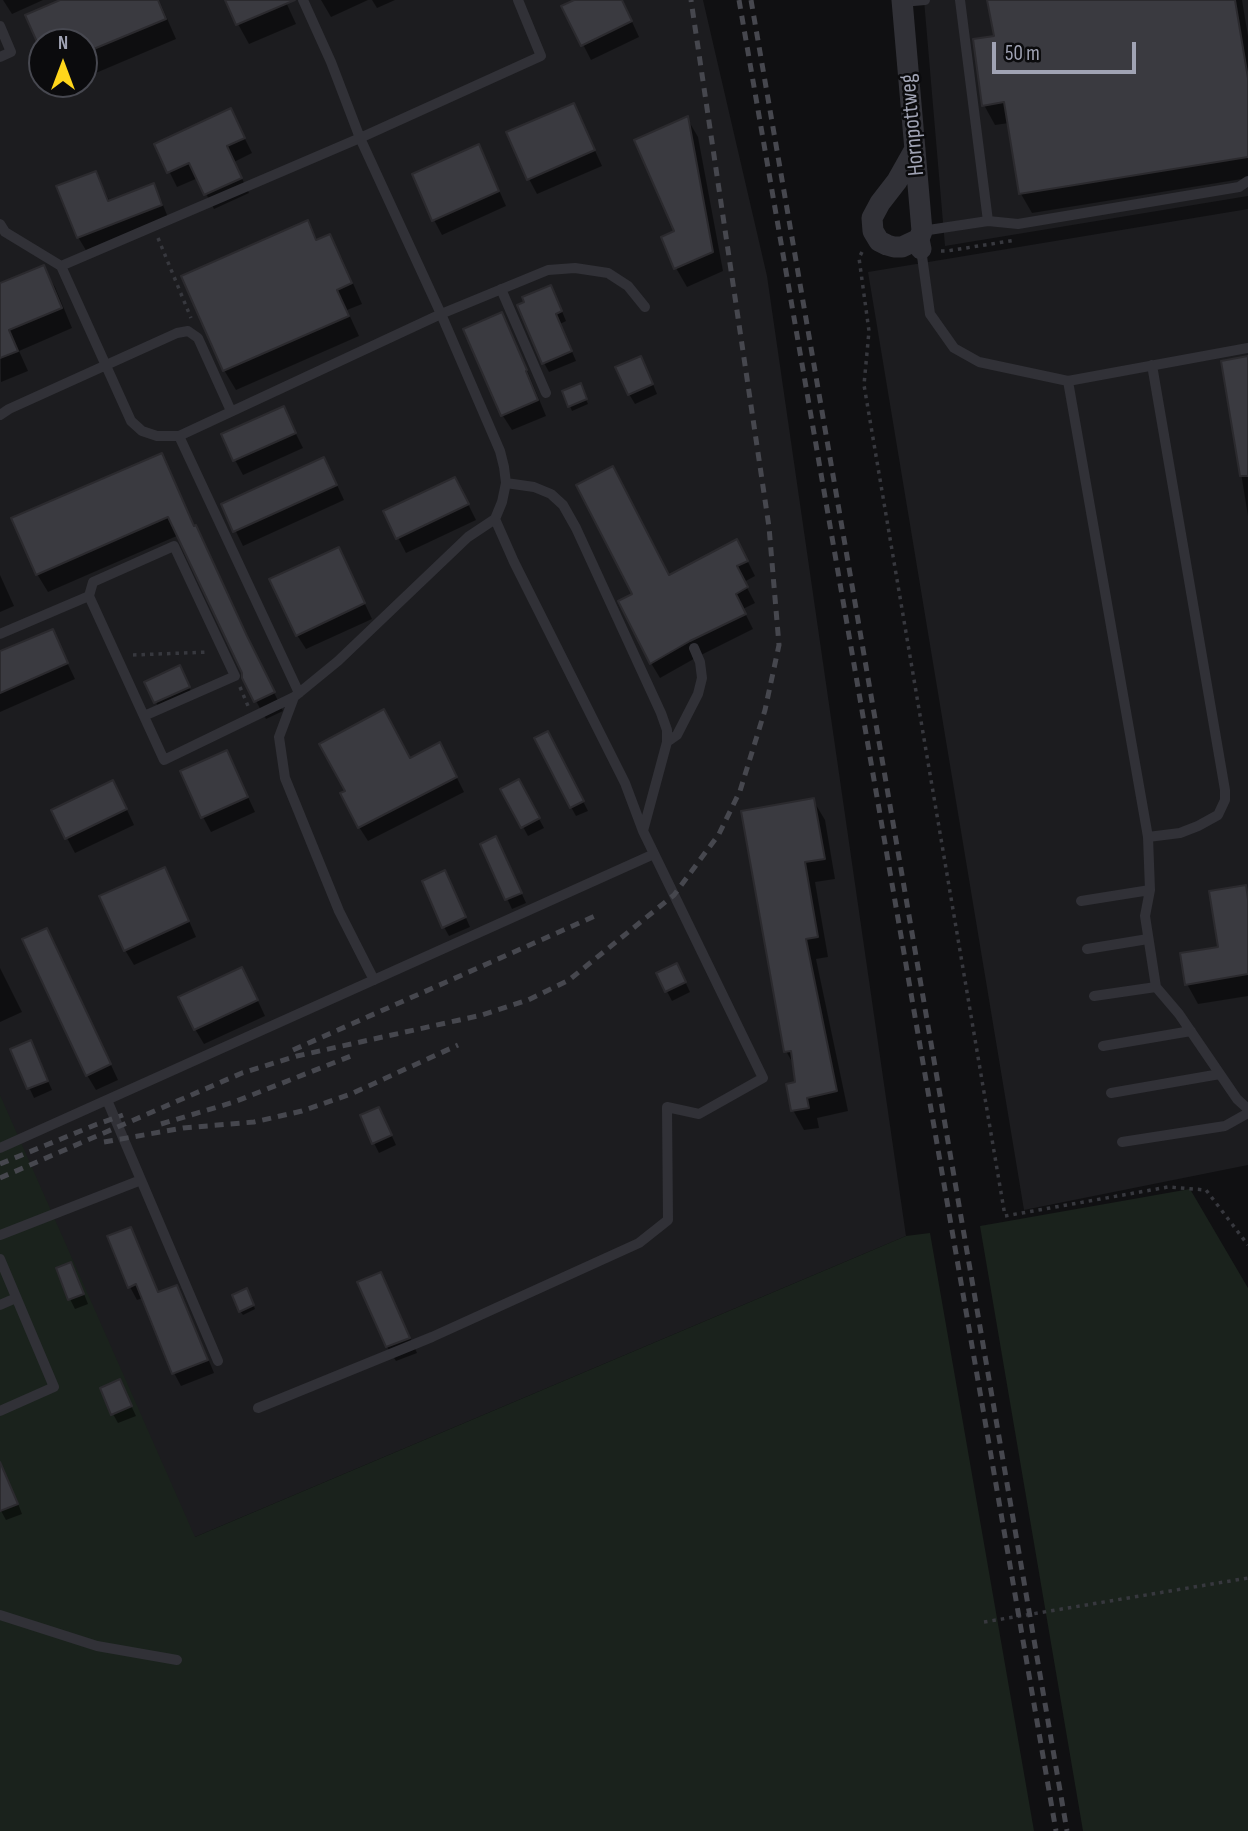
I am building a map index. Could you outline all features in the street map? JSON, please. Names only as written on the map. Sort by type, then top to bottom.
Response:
[{"type":"street","name":"Hornpottweg","points":[[902,1],[921,240]]},
{"type":"street","points":[[915,149],[872,218],[873,232],[879,241],[894,247],[921,240]]},
{"type":"lane","points":[[144,716],[235,676],[174,546],[93,582],[89,596],[163,760],[297,695],[338,661],[468,537],[495,519],[502,502],[506,483],[500,451],[360,138],[331,62],[303,0]]},
{"type":"lane","points":[[61,266],[360,138],[541,56],[518,0]]},
{"type":"lane","points":[[902,1],[925,0]]},
{"type":"lane","points":[[960,0],[988,221]]},
{"type":"lane","points":[[0,26],[11,52],[0,57]]},
{"type":"lane","points":[[1248,181],[1239,187],[1017,224],[988,221],[921,240],[930,314],[954,348],[979,362],[1068,381],[1248,348]]},
{"type":"lane","points":[[0,225],[5,232],[61,266],[131,421],[142,431],[157,436],[178,436],[441,314],[548,270],[575,268],[608,273],[628,286],[645,307]]},
{"type":"lane","points":[[501,289],[546,393]]},
{"type":"lane","points":[[0,415],[177,333],[188,331],[198,338],[231,411]]},
{"type":"lane","points":[[1148,837],[1180,833],[1198,826],[1217,816],[1225,800],[1152,365]]},
{"type":"lane","points":[[1068,381],[1148,837],[1150,890],[1145,916],[1156,987],[1179,1014],[1248,1111],[1225,1126],[1122,1142]]},
{"type":"lane","points":[[178,436],[297,695],[279,737],[285,778],[340,911],[374,980]]},
{"type":"lane","points":[[506,483],[534,487],[551,494],[563,505],[661,713],[667,730],[667,743],[643,831]]},
{"type":"lane","points":[[258,1408],[432,1337],[639,1243],[668,1220],[667,1107],[699,1114],[764,1078],[643,831],[625,783],[495,519]]},
{"type":"lane","points":[[0,634],[89,596]]},
{"type":"lane","points":[[667,743],[677,734],[698,694],[702,678],[700,662],[694,648]]},
{"type":"lane","points":[[1,1144],[107,1101],[654,854]]},
{"type":"lane","points":[[1081,901],[1150,890]]},
{"type":"lane","points":[[1087,949],[1149,939]]},
{"type":"lane","points":[[1094,996],[1156,987]]},
{"type":"lane","points":[[1103,1046],[1191,1031]]},
{"type":"lane","points":[[1111,1093],[1220,1074]]},
{"type":"lane","points":[[107,1101],[218,1361]]},
{"type":"lane","points":[[0,1236],[141,1180]]},
{"type":"lane","points":[[0,1259],[54,1387],[0,1411]]},
{"type":"lane","points":[[0,1305],[16,1298]]},
{"type":"lane","points":[[0,1615],[97,1646],[177,1660]]},
{"type":"path","points":[[153,226],[192,317],[188,331]]},
{"type":"path","points":[[873,232],[859,258],[869,331],[864,385],[1004,1216],[1168,1187],[1206,1190],[1248,1245]]},
{"type":"path","points":[[117,656],[223,651]]},
{"type":"path","points":[[984,1622],[1248,1578]]},
{"type":"shaded area","points":[[0,0],[703,0],[767,276],[906,1236],[195,1537],[0,1663]]},
{"type":"shaded area","points":[[924,0],[1248,0],[1248,196],[945,246]]},
{"type":"shaded area","points":[[1248,209],[1248,1165],[1024,1210],[868,272]]},
{"type":"shaded area","points":[[0,1095],[195,1537],[906,1236],[930,1233],[1034,1831],[0,1831]]},
{"type":"shaded area","points":[[1190,1189],[1248,1288],[1248,1831],[1083,1831],[980,1226]]},
{"type":"building","points":[[60,0],[158,0],[166,19],[98,47],[98,28],[31,28],[25,15]]},
{"type":"building","points":[[225,0],[295,0],[236,25]]},
{"type":"building","points":[[574,0],[622,0],[632,21],[581,46],[561,6]]},
{"type":"building","points":[[987,0],[1235,0],[1248,78],[1248,157],[1019,194],[1004,102],[982,106],[973,39],[994,36]]},
{"type":"building","points":[[574,103],[595,150],[527,180],[506,132]]},
{"type":"building","points":[[231,108],[245,138],[227,146],[242,178],[204,195],[189,163],[167,173],[154,144]]},
{"type":"building","points":[[688,116],[713,252],[674,269],[661,237],[674,231],[634,140]]},
{"type":"building","points":[[479,144],[499,191],[432,221],[412,174]]},
{"type":"building","points":[[96,171],[108,201],[154,183],[162,205],[77,238],[56,186]]},
{"type":"building","points":[[308,220],[316,240],[330,234],[352,283],[337,290],[349,316],[223,371],[181,276]]},
{"type":"building","points":[[44,265],[62,308],[9,330],[18,351],[0,358],[0,283]]},
{"type":"building","points":[[551,285],[562,311],[556,314],[572,351],[542,364],[517,305],[524,302],[522,297]]},
{"type":"building","points":[[502,312],[538,400],[501,416],[463,329]]},
{"type":"building","points":[[641,356],[653,384],[628,395],[615,367]]},
{"type":"building","points":[[1248,356],[1248,476],[1240,476],[1221,361]]},
{"type":"building","points":[[581,383],[587,399],[568,407],[562,391]]},
{"type":"building","points":[[284,406],[296,433],[233,461],[221,434]]},
{"type":"building","points":[[162,453],[194,526],[196,525],[275,692],[254,702],[168,517],[36,575],[11,518]]},
{"type":"building","points":[[324,457],[337,485],[233,532],[221,504]]},
{"type":"building","points":[[613,466],[669,575],[737,539],[748,561],[737,566],[748,587],[736,594],[746,614],[650,664],[618,601],[632,594],[576,485]]},
{"type":"building","points":[[455,477],[469,504],[396,539],[383,511]]},
{"type":"building","points":[[339,547],[365,603],[296,636],[269,579]]},
{"type":"building","points":[[53,629],[68,663],[0,693],[0,651]]},
{"type":"building","points":[[180,665],[190,687],[154,703],[144,682]]},
{"type":"building","points":[[384,709],[410,758],[440,742],[457,777],[358,828],[340,793],[345,791],[319,744]]},
{"type":"building","points":[[548,731],[584,801],[570,808],[534,738]]},
{"type":"building","points":[[227,750],[248,797],[201,818],[180,771]]},
{"type":"building","points":[[519,779],[540,818],[521,828],[500,789]]},
{"type":"building","points":[[113,780],[127,809],[65,839],[51,810]]},
{"type":"building","points":[[814,798],[825,859],[805,862],[818,937],[806,939],[837,1091],[807,1098],[809,1108],[791,1111],[786,1084],[795,1082],[791,1051],[784,1052],[741,811]]},
{"type":"building","points":[[496,836],[522,893],[505,900],[480,844]]},
{"type":"building","points":[[165,867],[189,921],[124,951],[99,896]]},
{"type":"building","points":[[445,870],[466,917],[442,928],[422,881]]},
{"type":"building","points":[[1246,885],[1248,974],[1185,985],[1180,953],[1218,947],[1209,891]]},
{"type":"building","points":[[47,928],[111,1064],[86,1076],[22,939]]},
{"type":"building","points":[[677,963],[686,982],[665,992],[656,973]]},
{"type":"building","points":[[242,967],[258,1000],[194,1030],[178,997]]},
{"type":"building","points":[[31,1040],[48,1081],[27,1089],[10,1049]]},
{"type":"building","points":[[379,1107],[392,1135],[372,1144],[360,1115]]},
{"type":"building","points":[[131,1227],[158,1292],[177,1285],[208,1360],[172,1374],[136,1284],[128,1288],[107,1236]]},
{"type":"building","points":[[71,1262],[84,1294],[68,1300],[56,1268]]},
{"type":"building","points":[[381,1272],[410,1338],[386,1347],[357,1282]]},
{"type":"building","points":[[247,1288],[254,1305],[239,1312],[232,1295]]},
{"type":"building","points":[[120,1379],[132,1406],[111,1415],[100,1388]]},
{"type":"building","points":[[0,1462],[18,1504],[0,1511]]},
{"type":"railway","points":[[0,1178],[242,1073],[297,1056],[482,1015],[528,1000],[569,980],[674,895],[719,834],[740,791],[765,710],[779,645],[769,527],[691,0]]},
{"type":"railway","points":[[739,0],[1056,1831]]},
{"type":"railway","points":[[751,0],[1067,1831]]},
{"type":"railway","points":[[293,1050],[595,916]]},
{"type":"railway","points":[[104,1142],[183,1128],[254,1122],[302,1111],[351,1094],[458,1045]]},
{"type":"railway","points":[[161,1124],[234,1102],[351,1056]]},
{"type":"railway","points":[[0,1164],[123,1115]]}]
